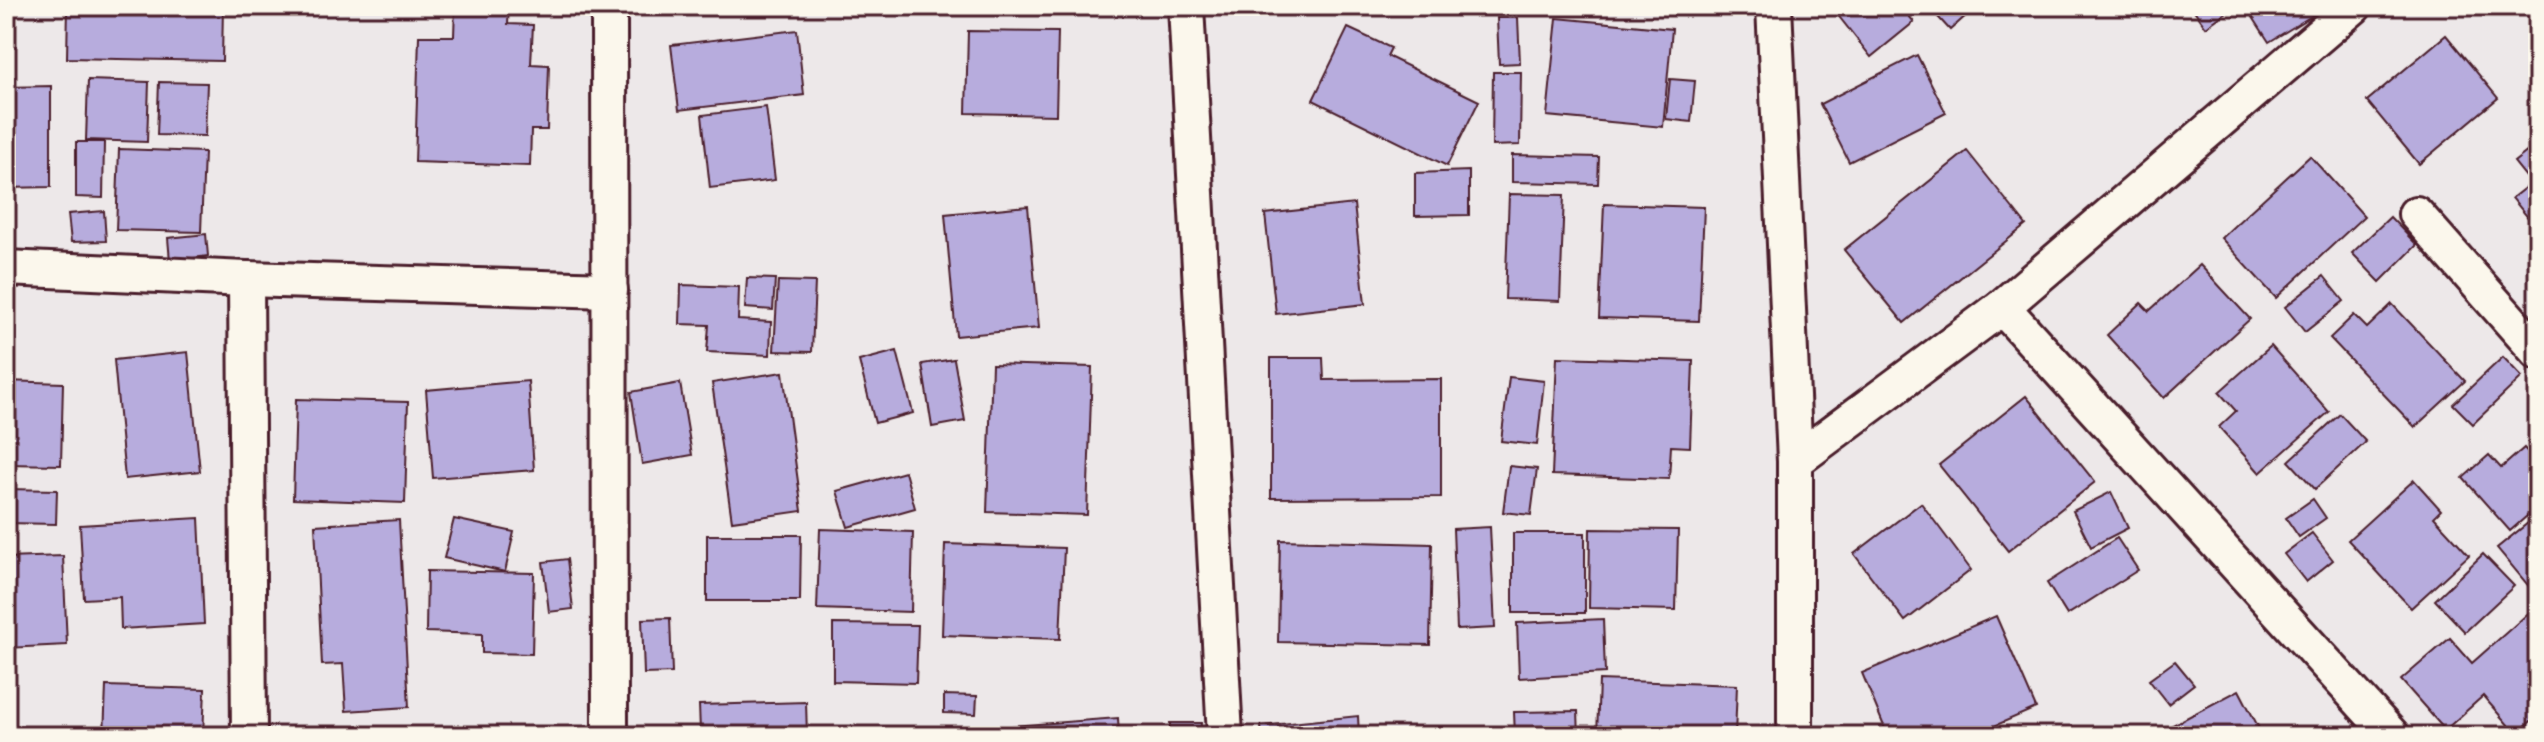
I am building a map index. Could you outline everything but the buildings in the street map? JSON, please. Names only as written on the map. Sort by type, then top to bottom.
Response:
[{"type":"street","points":[[609,6],[610,736]]},
{"type":"street","points":[[1186,6],[1225,736]]},
{"type":"street","points":[[1774,6],[1795,461],[1795,736]]},
{"type":"street","points":[[1795,461],[2002,307],[2354,6]]},
{"type":"street","points":[[2416,214],[2538,352]]},
{"type":"street","points":[[6,268],[610,290]]},
{"type":"street","points":[[246,279],[249,736]]},
{"type":"street","points":[[2002,307],[2392,736]]}]
